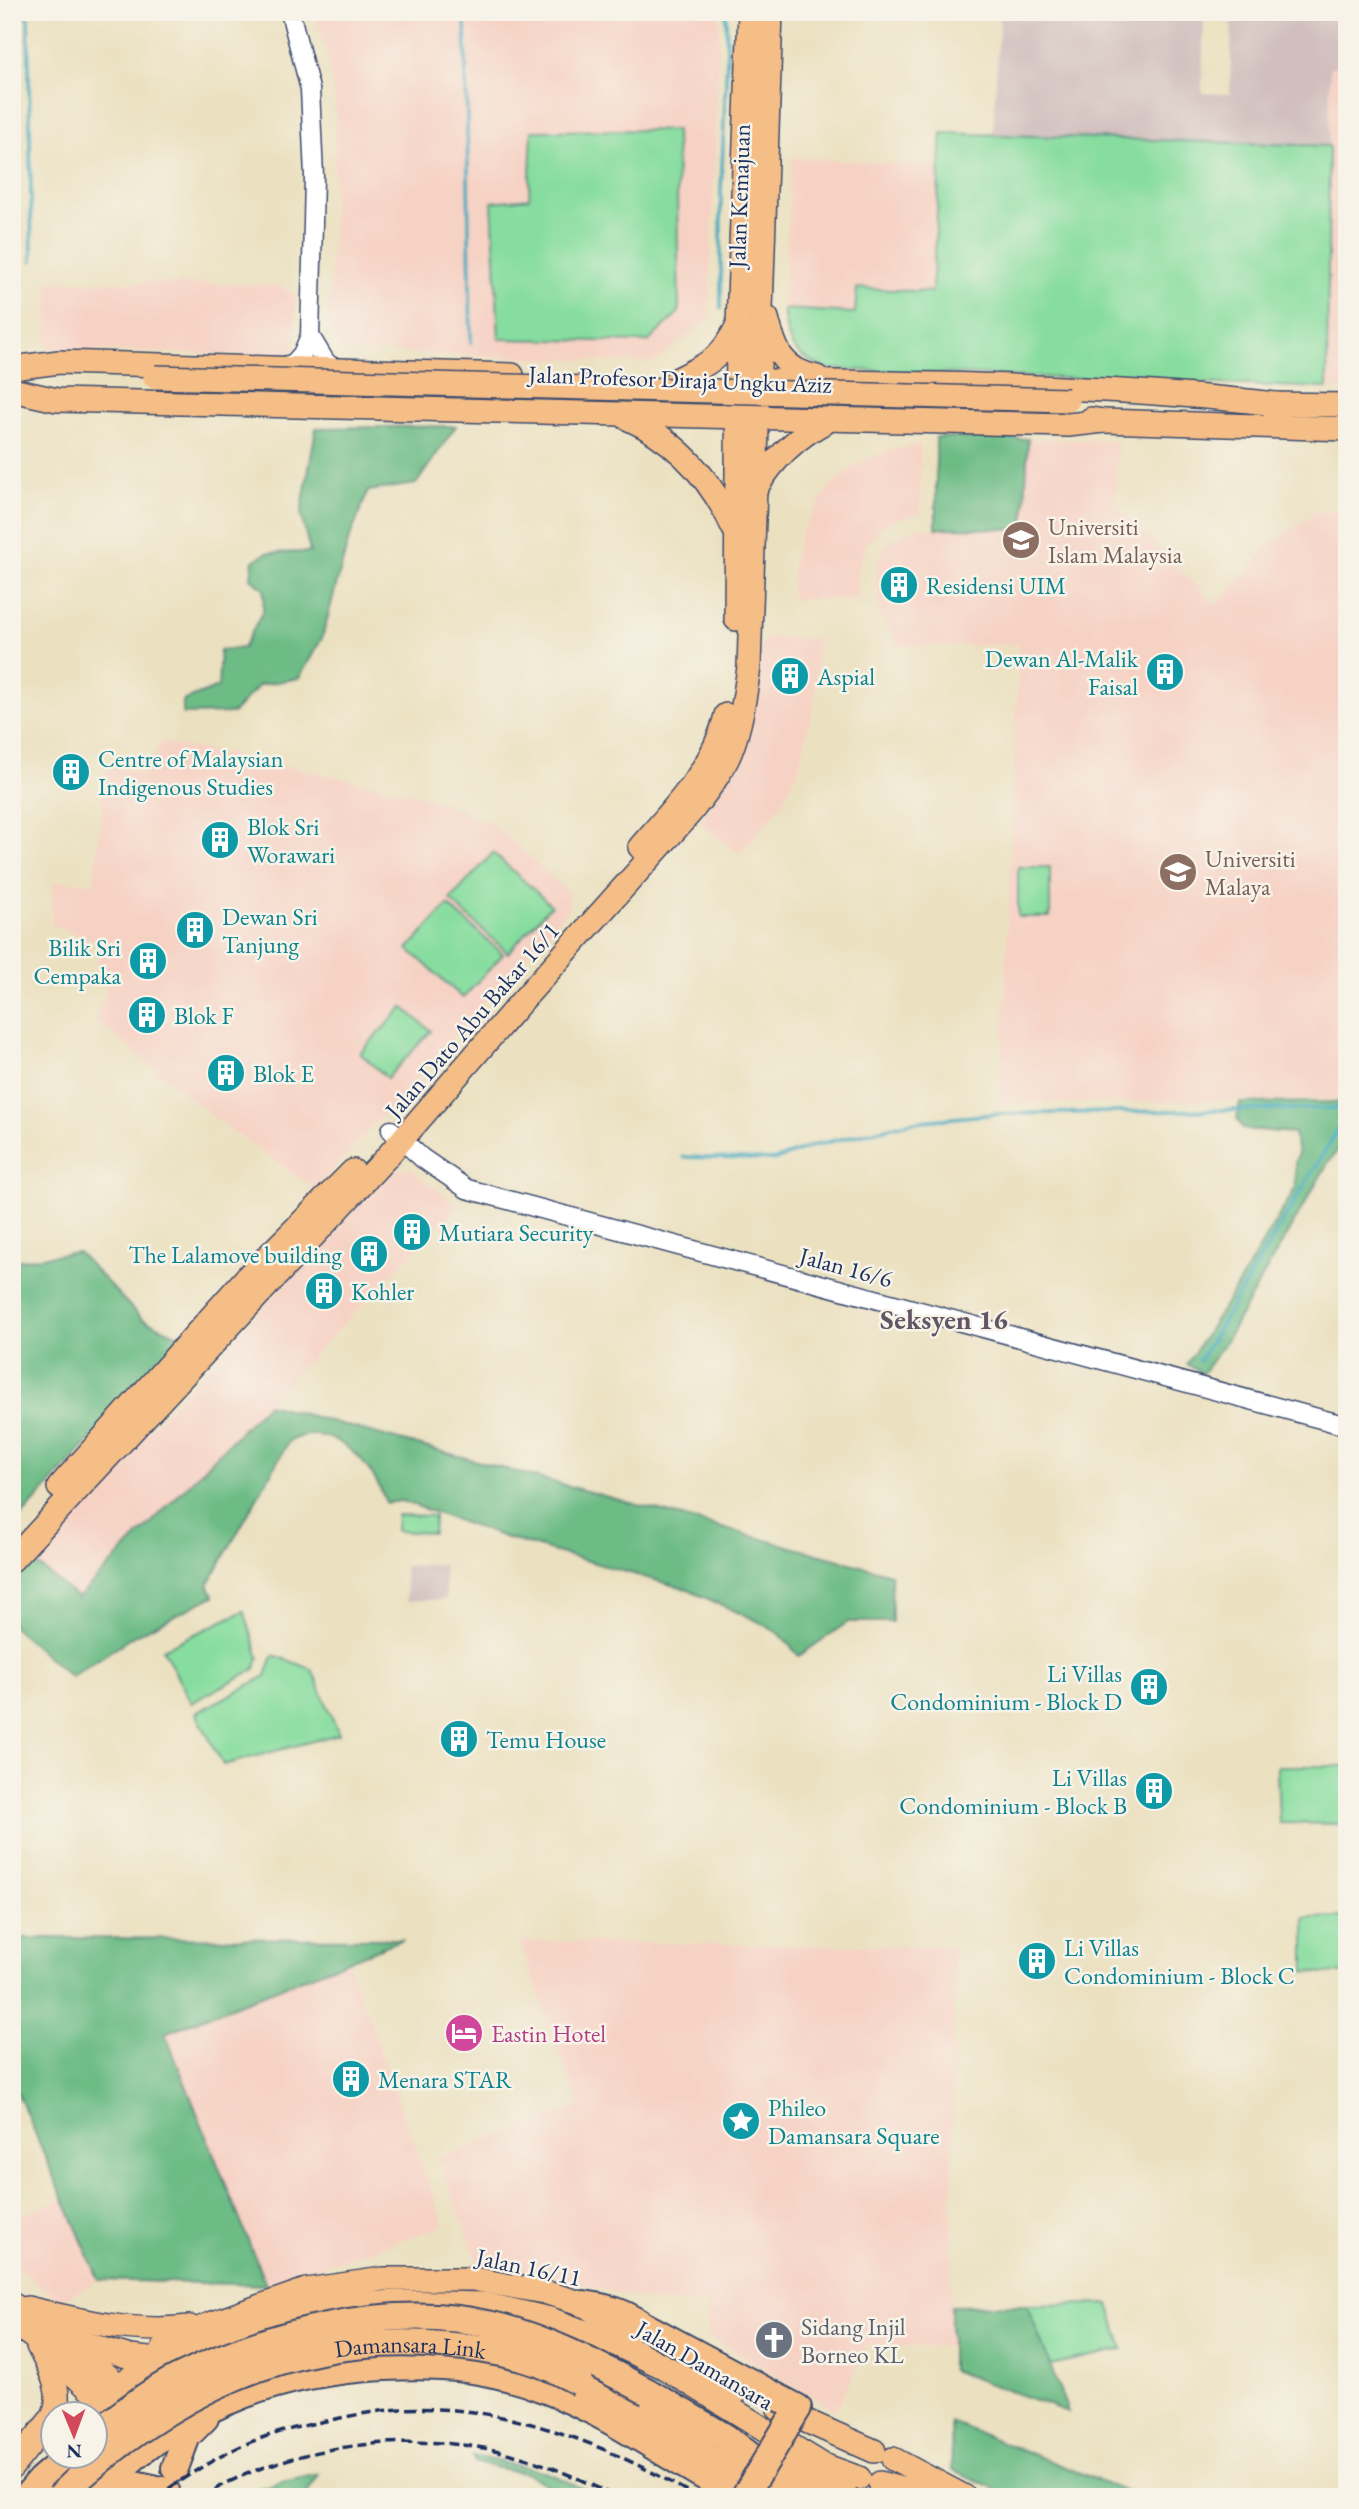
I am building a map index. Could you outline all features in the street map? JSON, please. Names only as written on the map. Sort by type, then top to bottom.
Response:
[{"type":"highway","points":[[99,2489],[155,2441],[218,2404],[249,2391],[312,2374],[349,2368],[431,2365],[474,2369],[544,2389],[622,2426],[742,2497],[798,2407],[612,2308],[584,2304]]},
{"type":"highway","name":"Damansara Link","points":[[108,2424],[135,2403],[176,2379],[229,2354],[305,2331],[344,2323],[426,2318],[491,2325],[572,2351],[725,2438]]},
{"type":"highway","name":"Damansara Link","points":[[59,2497],[98,2461],[137,2432],[183,2402],[233,2377],[276,2360],[321,2351],[371,2344],[414,2342],[463,2346],[541,2364],[611,2397],[717,2462],[767,2497]]},
{"type":"highway","points":[[399,2366],[532,2400],[614,2437],[716,2497]]},
{"type":"highway","points":[[99,2489],[125,2482],[171,2479],[187,2436],[218,2404]]},
{"type":"highway","points":[[725,2438],[861,2486]]},
{"type":"highway","points":[[725,2438],[805,2497]]},
{"type":"highway","points":[[26,2497],[52,2470]]},
{"type":"main road","name":"Jalan Kemajuan","points":[[748,381],[738,324],[750,12]]},
{"type":"main road","name":"Jalan Kemajuan","points":[[748,381],[762,298],[771,12]]},
{"type":"main road","points":[[762,298],[772,339],[780,356],[795,370],[839,383]]},
{"type":"main road","points":[[676,380],[707,364],[724,351],[738,324]]},
{"type":"main road","points":[[12,368],[59,362],[633,379],[975,385],[1191,394],[1284,404]]},
{"type":"main road","name":"Jalan Profesor Diraja Ungku Aziz","points":[[12,368],[155,384]]},
{"type":"main road","points":[[628,415],[645,412],[653,399],[650,390],[633,379]]},
{"type":"main road","points":[[747,418],[748,381]]},
{"type":"main road","name":"Jalan Profesor Diraja Ungku Aziz","points":[[12,390],[155,384],[1068,407],[1347,405]]},
{"type":"main road","points":[[12,390],[57,400],[1068,425],[1104,421]]},
{"type":"main road","name":"Jalan Profesor Diraja Ungku Aziz","points":[[1068,407],[1104,421],[1347,429]]},
{"type":"main road","points":[[628,415],[673,445],[693,465],[723,505],[736,535]]},
{"type":"main road","name":"Jalan Dato Abu Bakar 16/1","points":[[12,1560],[396,1135],[521,1002],[712,785],[730,753],[744,703],[748,667],[755,490],[747,418]]},
{"type":"main road","name":"Jalan Dato Abu Bakar 16/1","points":[[12,1538],[247,1277],[396,1135],[684,795],[711,754],[724,722],[730,694],[736,622],[736,535],[747,418]]},
{"type":"main road","points":[[755,490],[765,473],[799,438],[829,420]]},
{"type":"main road","name":"Jalan 16/11","points":[[158,2360],[166,2344],[210,2324],[306,2290],[383,2279],[473,2279],[544,2292],[584,2304],[608,2322],[748,2396],[883,2455],[965,2497]]},
{"type":"main road","name":"Jalan Damansara","points":[[102,2400],[158,2360],[178,2357],[221,2336],[275,2317],[325,2307],[395,2302],[484,2304],[550,2319],[611,2342],[663,2367],[861,2486],[929,2497]]},
{"type":"main road","points":[[13,2311],[131,2329],[164,2330],[210,2324]]},
{"type":"main road","points":[[13,2311],[111,2392],[155,2441]]},
{"type":"main road","points":[[42,2334],[130,2357],[158,2360]]},
{"type":"main road","points":[[42,2334],[58,2388],[59,2400]]},
{"type":"main road","points":[[12,2467],[38,2435]]},
{"type":"main road","points":[[12,2481],[38,2453]]},
{"type":"street","points":[[282,367],[294,363],[302,354],[310,336],[314,176],[310,89],[290,12]]},
{"type":"street","points":[[310,336],[325,361],[334,369]]},
{"type":"street","name":"Jalan 16/6","points":[[396,1135],[422,1158],[467,1189],[1347,1426]]},
{"type":"shaded area","points":[[314,12],[720,12],[709,319],[653,363],[339,350],[329,317],[336,111],[327,54]]},
{"type":"shaded area","points":[[1000,12],[1204,12],[1202,93],[1230,94],[1232,13],[1316,16],[1317,12],[1347,12],[1347,67],[1330,67],[1329,146],[993,135]]},
{"type":"shaded area","points":[[1330,66],[1347,67],[1347,388],[1327,388]]},
{"type":"shaded area","points":[[792,157],[939,166],[932,292],[858,288],[856,313],[783,309]]},
{"type":"shaded area","points":[[49,281],[280,285],[296,297],[294,349],[286,356],[47,349]]},
{"type":"shaded area","name":"Universiti Malaya","points":[[1028,439],[1117,441],[1115,505],[1216,605],[1274,541],[1317,512],[1347,511],[1347,1099],[1000,1104],[1019,645],[898,646],[891,629],[879,617],[876,570],[878,560],[888,544],[915,528],[1024,528]]},
{"type":"shaded area","points":[[920,444],[921,513],[890,521],[882,526],[869,542],[859,562],[857,599],[791,599],[792,565],[801,532],[828,489],[864,460],[893,449]]},
{"type":"shaded area","points":[[770,637],[818,639],[814,704],[798,771],[779,808],[739,854],[700,823],[745,744],[757,694],[761,644]]},
{"type":"shaded area","points":[[160,743],[220,752],[422,795],[494,825],[570,893],[568,910],[315,1190],[215,1118],[95,1020],[107,988],[100,979],[97,964],[105,934],[90,940],[52,925],[53,881],[93,883],[107,763],[144,775]]},
{"type":"shaded area","points":[[391,1169],[410,1169],[458,1206],[78,1598],[30,1559]]},
{"type":"shaded area","points":[[443,1564],[446,1599],[407,1601],[404,1566]]},
{"type":"shaded area","points":[[519,1941],[954,1947],[951,2347],[869,2345],[835,2411],[708,2335],[707,2303],[654,2302],[476,2258],[438,2158],[580,2106]]},
{"type":"shaded area","points":[[348,1961],[444,2226],[266,2285],[165,2033]]},
{"type":"shaded area","points":[[63,2199],[99,2280],[61,2301],[12,2265],[12,2219]]},
{"type":"green space","points":[[676,130],[679,312],[648,342],[499,339],[492,202],[529,198],[532,131]]},
{"type":"green space","points":[[942,133],[1329,146],[1327,388],[827,369],[806,359],[790,341],[783,309],[855,313],[857,288],[932,292]]},
{"type":"green space","points":[[456,426],[416,484],[368,491],[347,545],[322,638],[299,678],[259,685],[233,713],[183,714],[183,701],[218,687],[220,650],[243,648],[263,611],[264,589],[251,578],[253,561],[267,553],[310,552],[301,514],[316,428]]},
{"type":"green space","points":[[936,437],[1028,439],[1024,529],[936,528]]},
{"type":"green space","points":[[493,853],[551,905],[508,953],[450,900]]},
{"type":"green space","points":[[1018,867],[1050,867],[1050,917],[1018,917]]},
{"type":"green space","points":[[448,905],[503,954],[463,998],[408,949]]},
{"type":"green space","points":[[403,1007],[431,1031],[387,1078],[360,1053]]},
{"type":"green space","points":[[1347,1102],[1347,1139],[1329,1161],[1224,1344],[1202,1374],[1187,1364],[1296,1187],[1295,1163],[1298,1153],[1294,1133],[1243,1129],[1237,1118],[1240,1103]]},
{"type":"green space","points":[[78,1252],[142,1319],[183,1337],[12,1527],[12,1261]]},
{"type":"green space","points":[[267,1404],[891,1574],[892,1622],[848,1622],[799,1656],[780,1634],[686,1589],[510,1539],[402,1501],[386,1503],[372,1474],[349,1449],[321,1436],[306,1436],[289,1441],[208,1585],[214,1596],[135,1635],[71,1677],[12,1626],[12,1579],[30,1559],[78,1598]]},
{"type":"green space","points":[[397,1515],[434,1516],[433,1533],[396,1531]]},
{"type":"green space","points":[[244,1611],[259,1658],[255,1669],[191,1703],[163,1649]]},
{"type":"green space","points":[[273,1655],[312,1669],[339,1734],[223,1765],[196,1713],[266,1676]]},
{"type":"green space","points":[[1277,1766],[1347,1766],[1347,1824],[1279,1823]]},
{"type":"green space","points":[[1347,1917],[1347,1974],[1305,1972],[1305,1918]]},
{"type":"green space","points":[[12,1938],[403,1939],[165,2033],[266,2285],[99,2280],[12,2080]]},
{"type":"green space","points":[[1109,2304],[1123,2349],[1050,2365],[1027,2305]]},
{"type":"green space","points":[[1027,2305],[1068,2412],[951,2370],[951,2306]]},
{"type":"green space","points":[[951,2422],[1128,2492],[1126,2497],[1012,2497],[952,2470]]},
{"type":"green space","points":[[473,2456],[546,2472],[600,2497],[566,2497],[528,2474],[475,2463]]},
{"type":"green space","points":[[319,2474],[305,2497],[237,2497],[282,2482]]},
{"type":"waterway","points":[[28,12],[32,261]]},
{"type":"waterway","points":[[465,12],[471,343]]},
{"type":"waterway","points":[[721,308],[726,12]]},
{"type":"waterway","points":[[683,1157],[775,1160],[812,1146],[912,1122],[995,1114],[1347,1108]]},
{"type":"waterway","points":[[1199,1361],[1347,1114]]},
{"type":"railway","points":[[156,2497],[219,2457],[266,2437],[330,2420],[404,2409],[482,2413],[556,2432],[628,2461],[697,2497]]},
{"type":"railway","points":[[202,2497],[231,2481],[297,2457],[331,2449],[402,2442],[470,2446],[508,2453],[563,2472],[616,2497]]},
{"type":"place","name":"Universiti Islam Malaysia","points":[[1021,540]]},
{"type":"place","name":"Residensi UIM","points":[[899,585]]},
{"type":"place","name":"Dewan Al-Malik Faisal","points":[[1165,672]]},
{"type":"place","name":"Aspial","points":[[790,676]]},
{"type":"place","name":"Centre of Malaysian Indigenous Studies","points":[[71,772]]},
{"type":"place","name":"Blok Sri Worawari","points":[[220,840]]},
{"type":"place","name":"Universiti Malaya","points":[[1178,872]]},
{"type":"place","name":"Dewan Sri Tanjung","points":[[195,930]]},
{"type":"place","name":"Bilik Sri Cempaka","points":[[148,961]]},
{"type":"place","name":"Blok F","points":[[147,1015]]},
{"type":"place","name":"Blok E","points":[[226,1073]]},
{"type":"place","name":"Mutiara Security","points":[[412,1232]]},
{"type":"place","name":"The Lalamove building","points":[[369,1254]]},
{"type":"place","name":"Kohler","points":[[324,1291]]},
{"type":"place","name":"Li Villas Condominium - Block D","points":[[1149,1687]]},
{"type":"place","name":"Temu House","points":[[459,1739]]},
{"type":"place","name":"Li Villas Condominium - Block B","points":[[1154,1791]]},
{"type":"place","name":"Li Villas Condominium - Block C","points":[[1037,1961]]},
{"type":"place","name":"Eastin Hotel","points":[[464,2033]]},
{"type":"place","name":"Menara STAR","points":[[351,2079]]},
{"type":"place","name":"Phileo Damansara Square","points":[[741,2121]]},
{"type":"place","name":"Sidang Injil Borneo KL","points":[[774,2340]]},
{"type":"district","name":"Seksyen 16","points":[[944,1319]]}]
